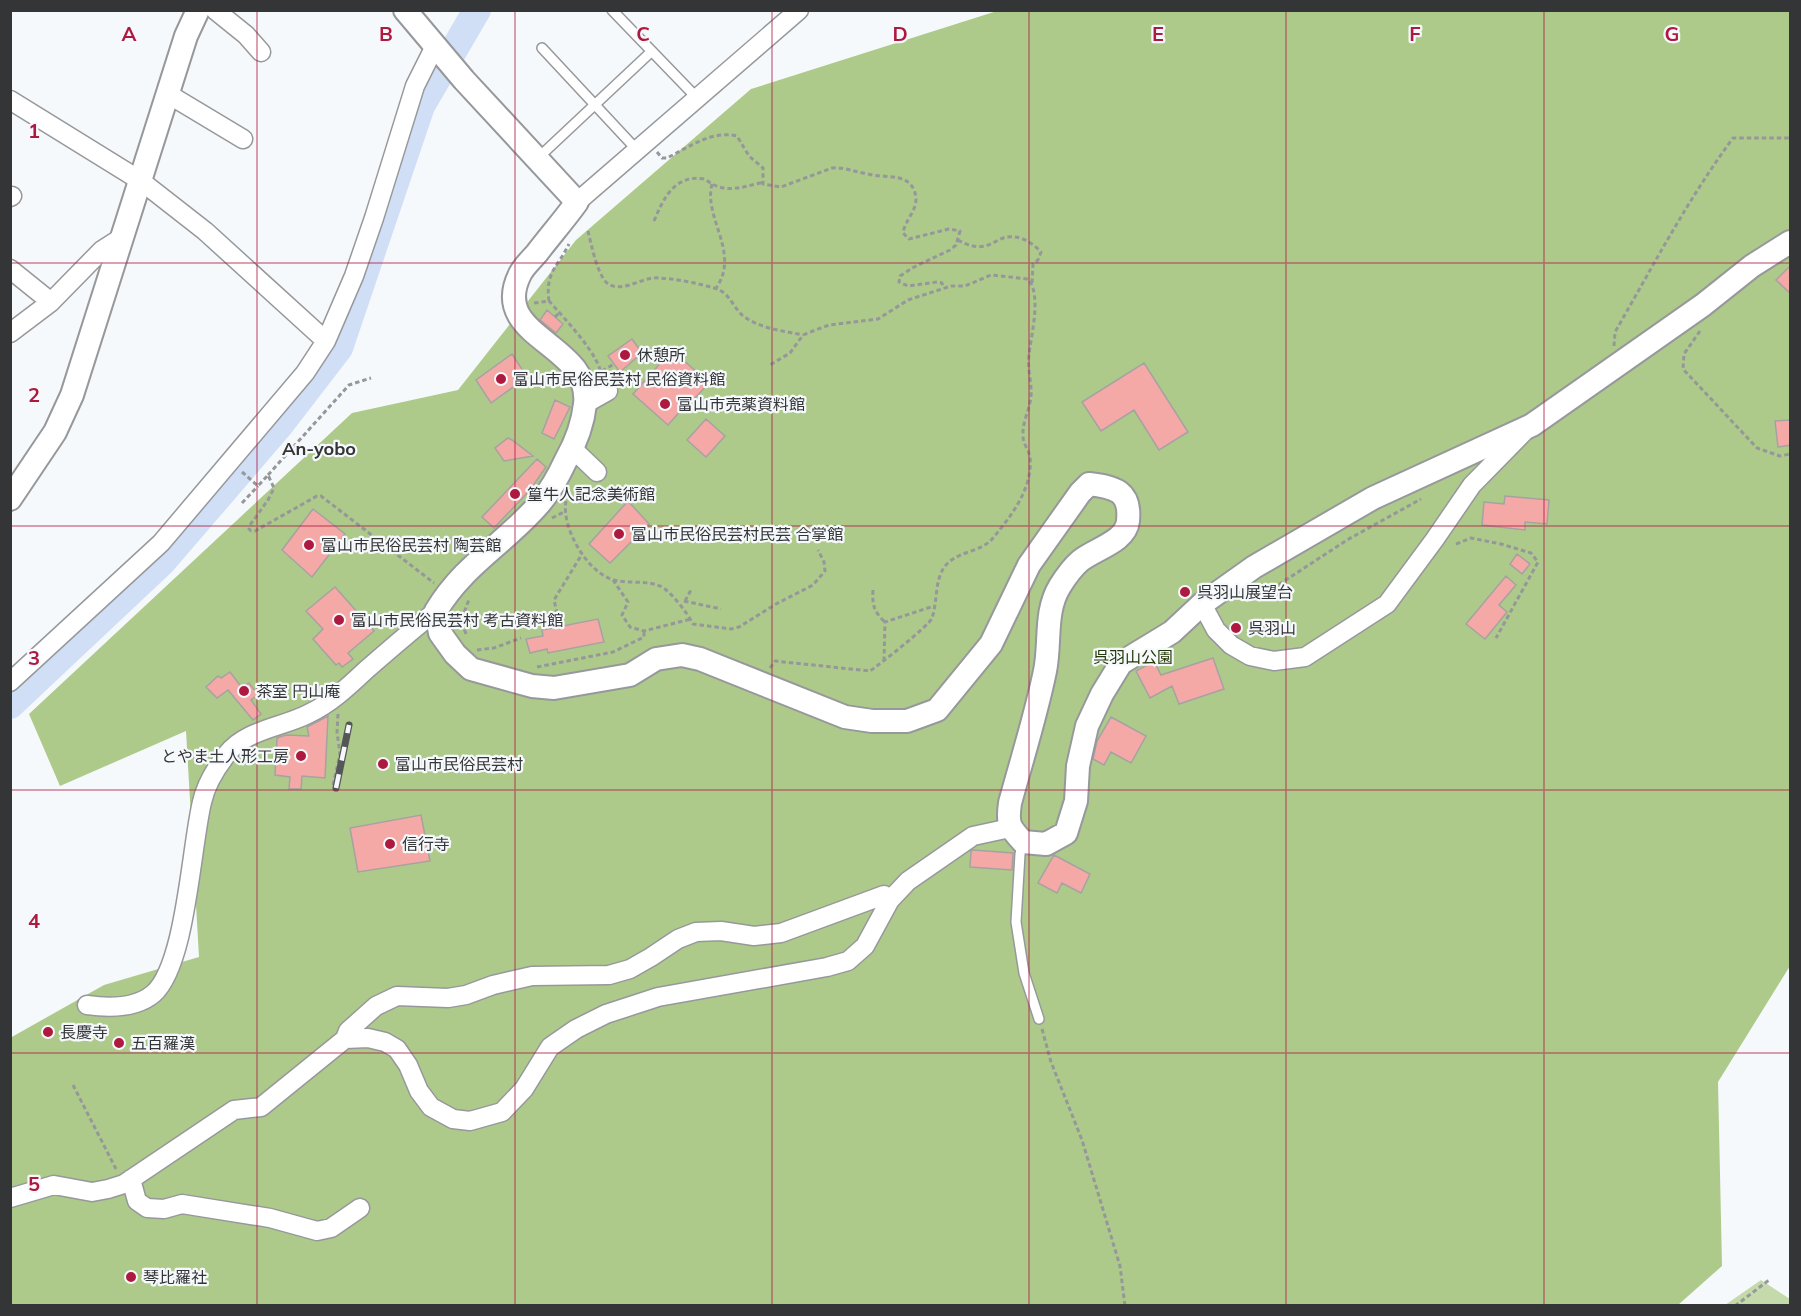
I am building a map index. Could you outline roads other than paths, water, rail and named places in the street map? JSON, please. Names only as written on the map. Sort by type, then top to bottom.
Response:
[{"type":"street","points":[[10,499],[55,432],[72,395],[186,36],[198,10]]},
{"type":"street","points":[[215,10],[246,35],[261,52]]},
{"type":"street","points":[[405,10],[464,80],[536,159],[572,209]]},
{"type":"street","points":[[87,1005],[107,1008],[128,1004],[152,995],[164,982],[176,954],[202,801],[212,775],[229,751],[248,737],[310,714],[339,700],[441,603],[466,571],[507,536],[540,503],[558,477],[573,449],[585,405],[585,388],[578,371],[569,360],[527,328],[514,306],[514,293],[520,273],[572,209],[799,10]]},
{"type":"street","points":[[10,682],[161,543],[305,373],[326,341],[354,276],[415,86],[435,46]]},
{"type":"street","points":[[168,94],[243,139]]},
{"type":"street","points":[[10,100],[141,181],[205,231],[326,341]]},
{"type":"street","points":[[10,333],[51,302],[102,250],[124,236]]},
{"type":"street","points":[[1202,604],[1216,630],[1231,645],[1250,656],[1274,661],[1305,657],[1387,604],[1472,485],[1532,425],[1717,295],[1752,266],[1791,242]]},
{"type":"street","points":[[10,269],[51,302]]},
{"type":"street","points":[[585,405],[608,391]]},
{"type":"street","points":[[345,1039],[368,1038],[385,1042],[397,1049],[431,1107],[453,1119],[470,1120],[502,1112],[524,1089],[550,1047],[576,1029],[606,1014],[658,997],[827,967],[848,961],[865,946],[890,900],[908,881],[973,836],[1017,835],[1046,844],[1066,833],[1076,801],[1078,766],[1087,726],[1102,694],[1121,663],[1172,632],[1202,604],[1254,567],[1373,498],[1532,425]]},
{"type":"street","points":[[573,449],[597,472]]},
{"type":"street","points":[[441,603],[440,633],[455,654],[471,669],[532,686],[554,688],[630,675],[656,659],[682,655],[700,659],[846,717],[872,721],[907,721],[937,710],[991,644],[1029,565],[1080,493],[1089,484],[1108,486],[1123,494],[1128,506],[1128,524],[1119,537],[1080,561],[1060,587],[1051,611],[1046,668],[1010,803],[1008,820],[1017,835]]},
{"type":"street","points":[[10,1198],[54,1185],[92,1191],[108,1189],[128,1181],[234,1110],[261,1107],[345,1039],[348,1030],[376,1006],[397,996],[448,998],[532,976],[609,975],[630,969],[678,939],[696,932],[754,936],[781,933],[884,895],[890,900]]},
{"type":"street","points":[[128,1181],[137,1200],[147,1208],[164,1209],[182,1204],[270,1218],[317,1231],[331,1228],[360,1208]]},
{"type":"lane","points":[[612,10],[697,98]]},
{"type":"lane","points":[[542,48],[595,105],[642,146]]},
{"type":"lane","points":[[536,159],[652,51]]},
{"type":"lane","points":[[1017,835],[1020,854],[1016,922],[1024,973],[1039,1019]]},
{"type":"waterway","points":[[10,705],[163,561],[279,426],[339,348],[421,106],[477,10]]},
{"type":"railway","points":[[336,788],[349,725]]},
{"type":"place","name":"休憩所","points":[[625,355]]},
{"type":"place","name":"富山市民俗民芸村 民俗資料館","points":[[501,379]]},
{"type":"place","name":"富山市売薬資料館","points":[[665,404]]},
{"type":"place","name":"篁牛人記念美術館","points":[[515,494]]},
{"type":"place","name":"富山市民俗民芸村民芸 合掌館","points":[[619,534]]},
{"type":"place","name":"富山市民俗民芸村 陶芸館","points":[[309,545]]},
{"type":"place","name":"呉羽山展望台","points":[[1185,592]]},
{"type":"place","name":"富山市民俗民芸村 考古資料館","points":[[339,620]]},
{"type":"place","name":"呉羽山","points":[[1236,628]]},
{"type":"place","name":"茶室 円山庵","points":[[244,691]]},
{"type":"place","name":"とやま土人形工房","points":[[301,756]]},
{"type":"place","name":"富山市民俗民芸村","points":[[383,764]]},
{"type":"place","name":"信行寺","points":[[390,844]]},
{"type":"place","name":"長慶寺","points":[[48,1032]]},
{"type":"place","name":"五百羅漢","points":[[119,1043]]},
{"type":"place","name":"琴比羅社","points":[[131,1277]]},
{"type":"district","name":"An-yobo","points":[[319,448]]},
{"type":"park label","name":"呉羽山公園","points":[[1133,657]]}]
